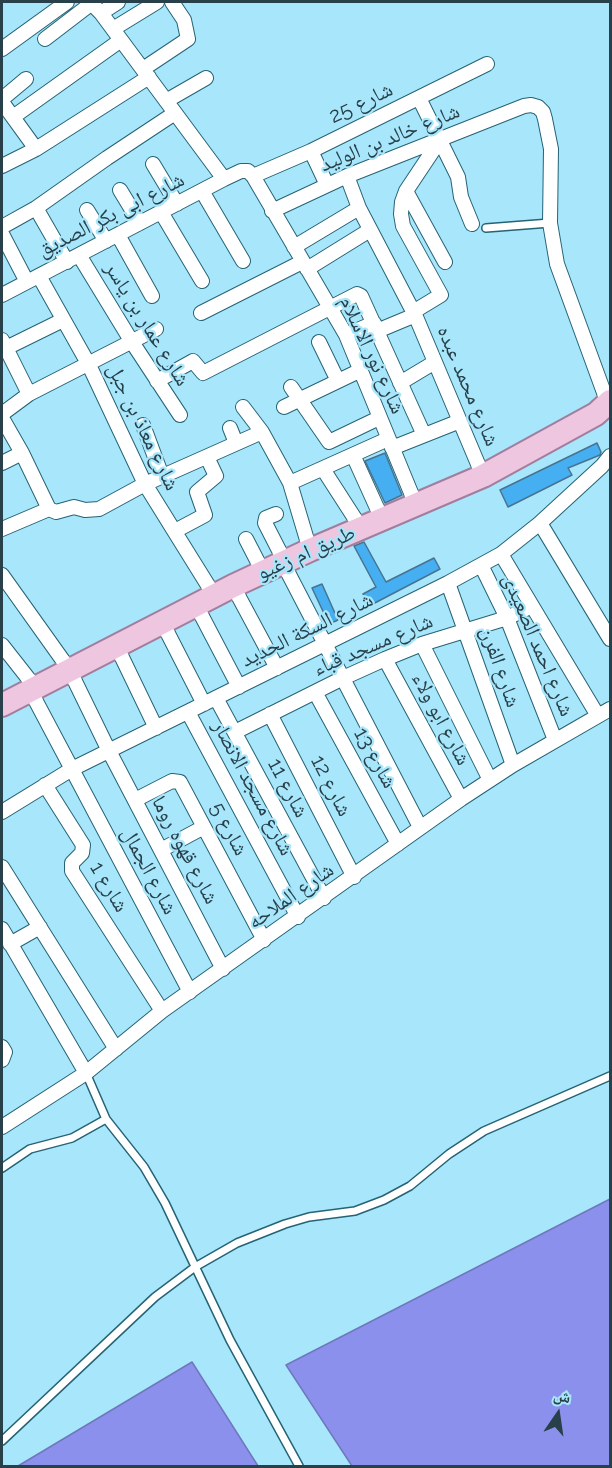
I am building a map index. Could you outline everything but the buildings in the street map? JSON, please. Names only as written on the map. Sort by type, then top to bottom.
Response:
[{"type":"main road","name":"طريق ام زغيو","points":[[2,705],[214,595],[310,550],[483,476],[610,405]]},
{"type":"street","points":[[2,49],[67,2]]},
{"type":"street","points":[[45,39],[95,6],[118,2]]},
{"type":"street","points":[[13,117],[157,2]]},
{"type":"street","points":[[2,166],[36,149],[146,73],[187,41],[184,20],[172,2]]},
{"type":"street","points":[[95,6],[224,179]]},
{"type":"street","name":"شارع 25","points":[[247,174],[310,151],[487,64]]},
{"type":"street","points":[[166,101],[207,78]]},
{"type":"street","points":[[26,79],[2,101],[36,149]]},
{"type":"street","points":[[419,98],[460,181],[461,197],[479,226]]},
{"type":"street","name":"شارع خالد بن الوليد","points":[[273,211],[347,176],[524,106],[538,107],[545,119],[551,149],[550,223]]},
{"type":"street","points":[[2,227],[36,208],[175,113]]},
{"type":"street","points":[[347,176],[359,208],[415,315],[441,295],[403,226],[400,214],[406,191],[440,140]]},
{"type":"street","points":[[310,151],[327,185]]},
{"type":"street","points":[[153,164],[177,204]]},
{"type":"street","name":"شارع ابى بكر الصديق","points":[[2,295],[224,179],[247,174]]},
{"type":"street","name":"شارع نور الاسلام","points":[[247,174],[273,211],[346,335],[416,505]]},
{"type":"street","points":[[120,190],[140,223]]},
{"type":"street","points":[[202,191],[243,261]]},
{"type":"street","points":[[406,191],[445,262]]},
{"type":"street","name":"شارع عمار بن ياسر","points":[[36,208],[132,342],[180,415]]},
{"type":"street","points":[[294,248],[359,208]]},
{"type":"street","points":[[87,210],[112,238],[152,296]]},
{"type":"street","points":[[161,212],[202,281]]},
{"type":"street","points":[[550,223],[559,271],[610,405]]},
{"type":"street","points":[[201,313],[304,265],[370,230]]},
{"type":"street","name":"شارع معاذ بن جبل","points":[[2,234],[63,320],[89,365],[145,484],[214,595]]},
{"type":"street","points":[[157,381],[194,361],[203,373],[354,294],[359,295],[424,435]]},
{"type":"street","name":"شارع محمد عبده","points":[[346,335],[415,315],[483,476]]},
{"type":"street","points":[[29,394],[3,346],[63,320]]},
{"type":"street","points":[[156,329],[29,394],[2,416],[6,436],[22,453],[49,509],[56,512],[74,507],[85,510],[99,509],[145,484],[262,432]]},
{"type":"street","points":[[319,342],[338,381]]},
{"type":"street","points":[[400,383],[435,362]]},
{"type":"street","points":[[284,408],[359,371]]},
{"type":"street","points":[[291,387],[327,440],[331,442],[379,418]]},
{"type":"street","points":[[243,407],[262,432],[291,483],[310,550]]},
{"type":"street","points":[[291,483],[353,455],[424,435],[460,421]]},
{"type":"street","points":[[143,426],[162,476]]},
{"type":"street","points":[[230,428],[236,443]]},
{"type":"street","points":[[2,463],[22,453]]},
{"type":"street","points":[[353,455],[382,519]]},
{"type":"street","name":"شارع السكة الحديد","points":[[2,812],[72,769],[448,583],[501,554],[540,523],[610,456]]},
{"type":"street","points":[[175,531],[205,515],[197,492],[216,476],[207,457]]},
{"type":"street","points":[[323,469],[361,528]]},
{"type":"street","points":[[2,529],[49,509]]},
{"type":"street","points":[[276,514],[266,518],[265,523],[277,566],[326,644],[420,827]]},
{"type":"street","points":[[540,523],[610,639]]},
{"type":"street","points":[[246,539],[277,566]]},
{"type":"street","points":[[501,554],[598,716]]},
{"type":"street","name":"شارع احمد الصعيدى","points":[[481,565],[507,618],[555,740]]},
{"type":"street","name":"شارع قهوه روما","points":[[2,575],[69,669],[109,751],[223,969]]},
{"type":"street","name":"شارع الفرن","points":[[448,583],[513,765]]},
{"type":"street","points":[[214,595],[277,668]]},
{"type":"street","points":[[214,595],[239,687]]},
{"type":"street","name":"شارع مسجد قباء","points":[[235,732],[385,659],[422,644],[507,618],[532,606]]},
{"type":"street","name":"شارع 11","points":[[162,622],[210,701],[235,732],[324,898]]},
{"type":"street","points":[[422,644],[490,780]]},
{"type":"street","points":[[2,645],[32,689]]},
{"type":"street","points":[[116,645],[156,728]]},
{"type":"street","name":"شارع ابو ولاء","points":[[385,659],[461,799]]},
{"type":"street","name":"شارع الجمال","points":[[32,689],[190,992]]},
{"type":"street","name":"شارع 13","points":[[315,692],[398,844]]},
{"type":"street","name":"شارع الملاحه","points":[[2,1127],[86,1073],[162,1011],[298,917],[420,827],[513,765],[610,709]]},
{"type":"street","name":"شارع مسجد الانصار","points":[[188,712],[298,917]]},
{"type":"street","name":"شارع 12","points":[[270,714],[354,877]]},
{"type":"street","name":"شارع 5","points":[[135,800],[176,780],[182,785],[264,940]]},
{"type":"street","name":"شارع 1","points":[[45,785],[83,846],[82,852],[72,863],[72,871],[162,1011]]},
{"type":"street","points":[[161,850],[204,827]]},
{"type":"street","points":[[2,867],[116,1049]]},
{"type":"street","points":[[10,944],[40,927]]},
{"type":"street","points":[[2,929],[86,1073]]},
{"type":"street","points":[[2,1047],[5,1052],[2,1060]]},
{"type":"lane","points":[[479,226],[550,223]]},
{"type":"lane","points":[[86,1073],[106,1119],[133,1151],[155,1185],[230,1340],[299,1467]]},
{"type":"lane","points":[[2,1441],[146,1305],[195,1267],[237,1243],[285,1224],[309,1217],[355,1211],[384,1200],[410,1186],[449,1154],[484,1131],[610,1076]]},
{"type":"lane","points":[[2,1168],[30,1149],[72,1138],[106,1119]]},
{"type":"water","points":[[610,1199],[610,1466],[352,1466],[286,1365]]},
{"type":"water","points":[[192,1362],[258,1466],[18,1466]]}]
